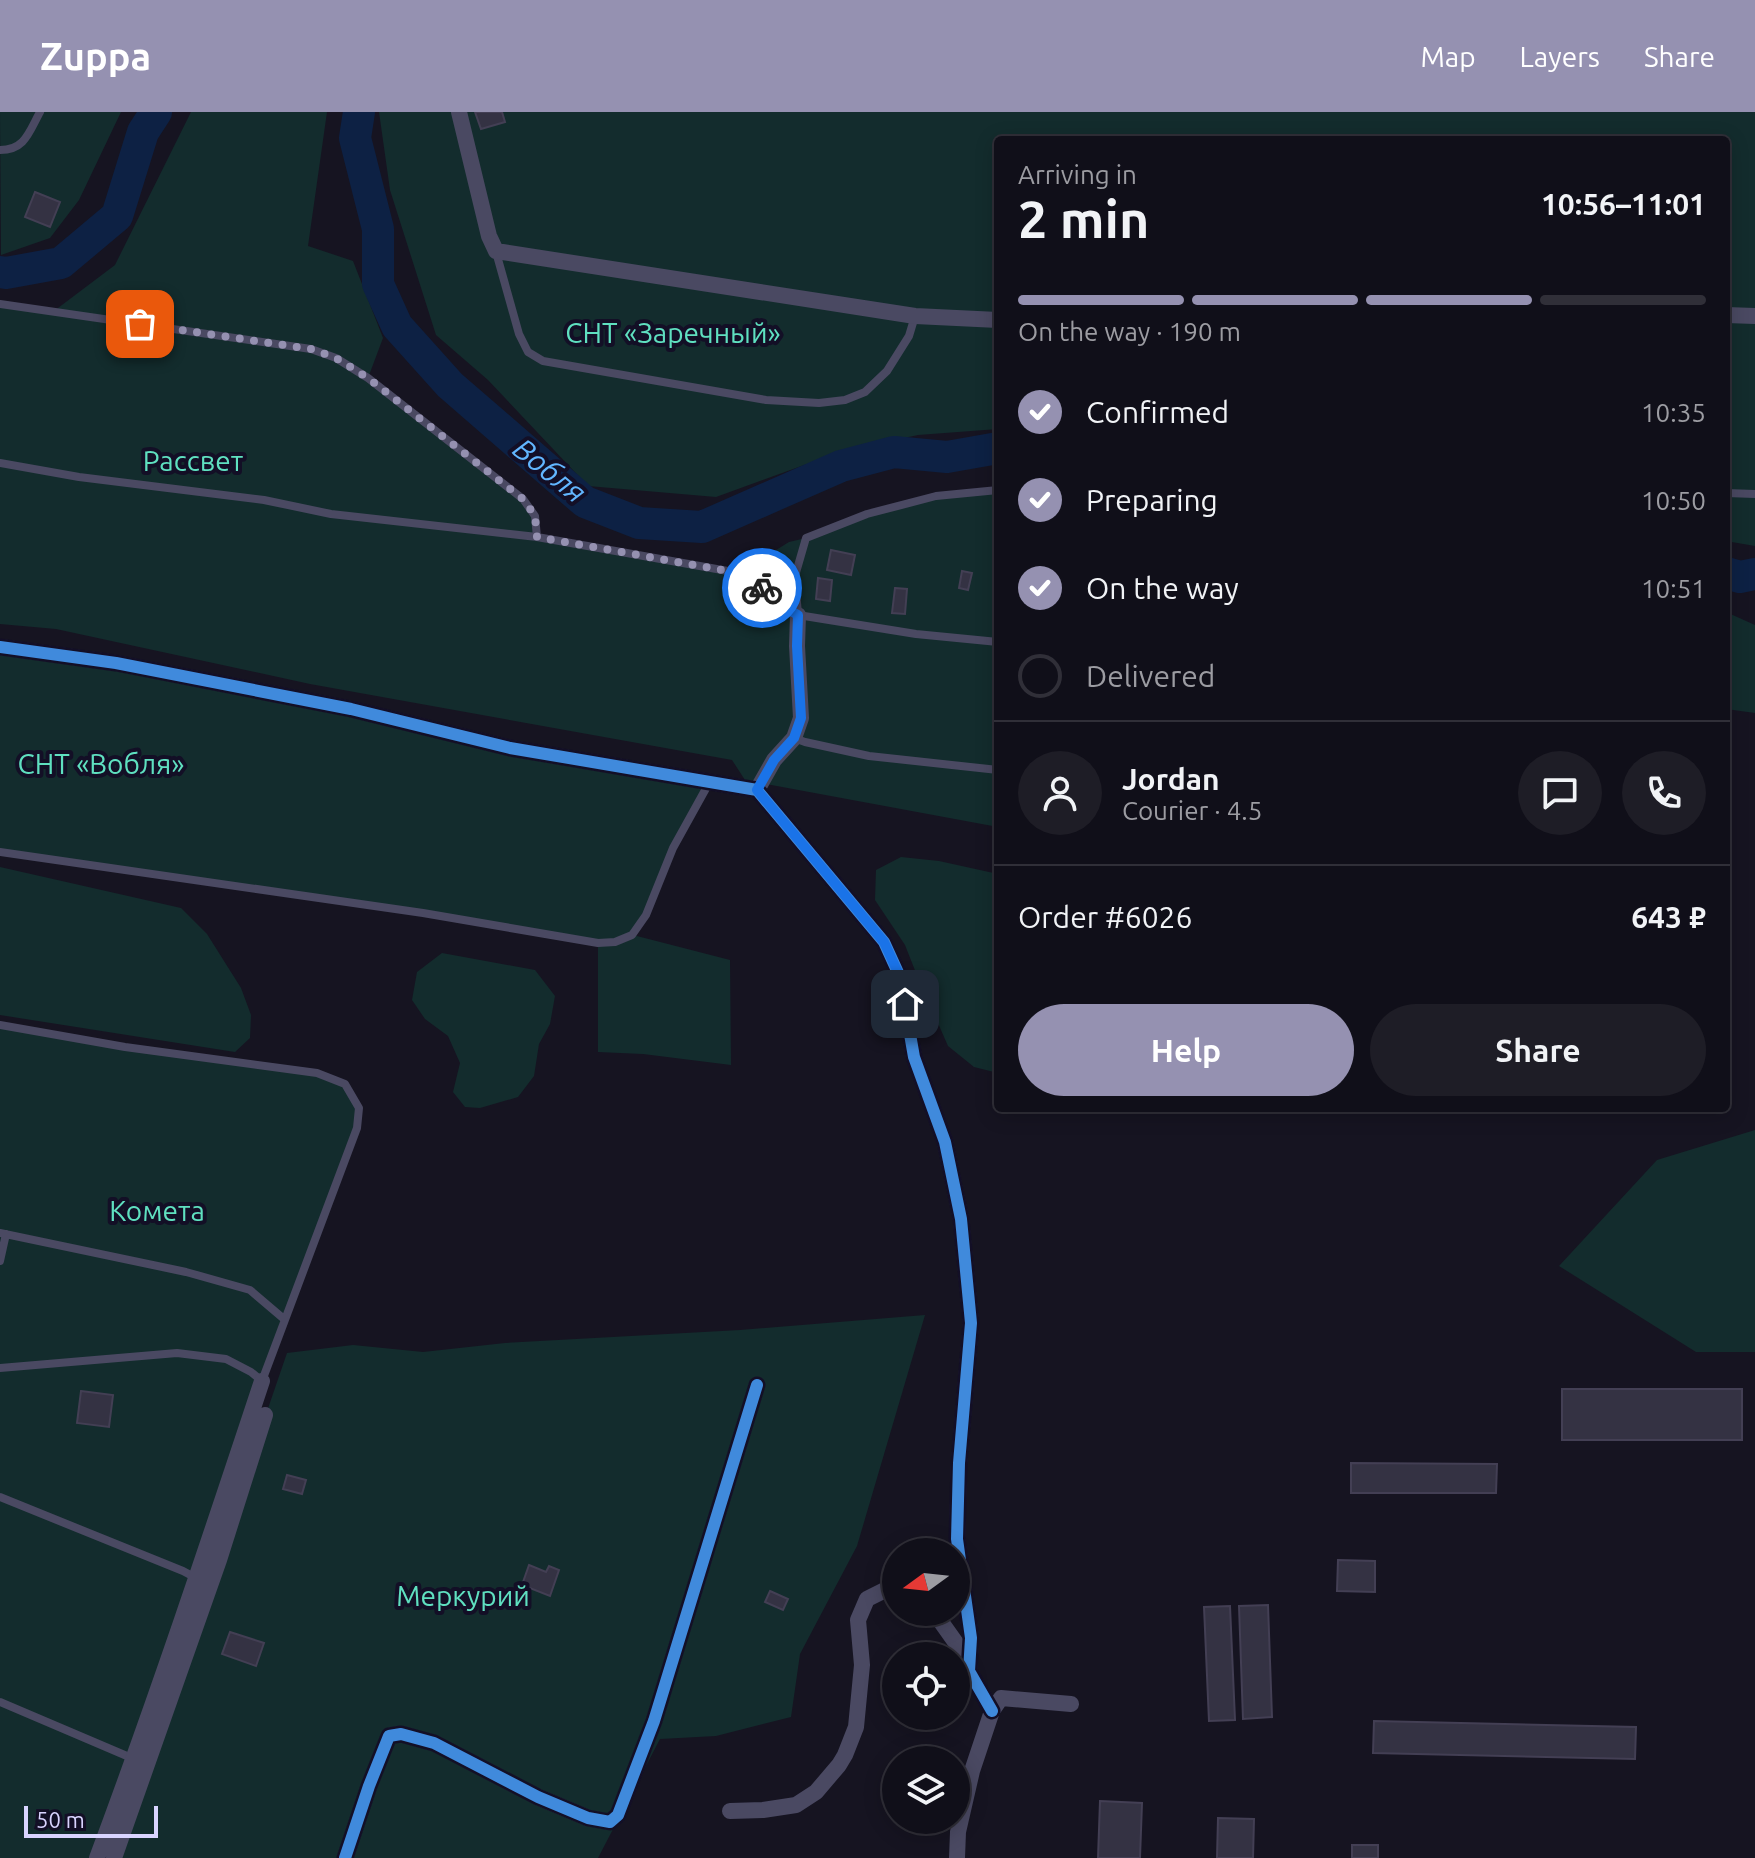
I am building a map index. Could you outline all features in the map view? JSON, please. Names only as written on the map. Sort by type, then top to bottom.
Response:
[{"type":"street","points":[[459,112],[489,236],[496,251],[915,316],[994,320]]},
{"type":"street","points":[[1730,315],[1755,316]]},
{"type":"street","points":[[757,790],[774,760],[794,738],[801,718],[798,615]]},
{"type":"street","points":[[0,647],[116,663],[351,709],[510,748],[757,790],[884,942],[900,977],[914,1057],[945,1142],[961,1219],[971,1323],[959,1463],[957,1539],[971,1638],[970,1654]]},
{"type":"street","points":[[97,1858],[134,1759],[262,1381]]},
{"type":"street","points":[[345,1858],[389,1736],[401,1734],[434,1743],[538,1797],[588,1818],[610,1822],[618,1815],[654,1721],[757,1385]]},
{"type":"street","points":[[114,1858],[219,1560],[265,1415]]},
{"type":"street","points":[[730,1811],[796,1805],[816,1792],[839,1765],[856,1727],[862,1665],[858,1620],[867,1599],[882,1592]]},
{"type":"street","points":[[970,1673],[992,1711]]},
{"type":"street","points":[[957,1858],[958,1832],[972,1771],[992,1711],[1001,1698],[1071,1704]]},
{"type":"lane","points":[[0,150],[12,149],[23,143],[40,112]]},
{"type":"lane","points":[[496,251],[519,334],[528,352],[543,361],[766,400],[819,403],[845,400],[865,392],[887,371],[909,336],[915,316]]},
{"type":"lane","points":[[0,304],[311,349],[336,358],[368,378],[523,499],[535,516],[537,537]]},
{"type":"lane","points":[[0,463],[79,477],[264,500],[331,514],[537,537],[739,573],[798,615],[916,634],[994,642]]},
{"type":"lane","points":[[798,615],[795,576],[806,538],[867,514],[936,496],[994,490]]},
{"type":"lane","points":[[1730,493],[1755,494]]},
{"type":"lane","points":[[794,738],[869,756],[994,770]]},
{"type":"lane","points":[[0,852],[423,913],[598,943],[615,942],[632,935],[646,915],[673,848],[710,782]]},
{"type":"lane","points":[[0,1025],[125,1047],[317,1073],[345,1084],[359,1108],[357,1128],[262,1381],[226,1359],[177,1353],[0,1368]]},
{"type":"lane","points":[[0,1261],[3,1234],[186,1272],[250,1290],[284,1319]]},
{"type":"lane","points":[[0,1497],[196,1578]]},
{"type":"lane","points":[[0,1702],[134,1759]]},
{"type":"green space","points":[[0,112],[121,112],[79,200],[50,238],[1,255]]},
{"type":"green space","name":"Рассвет","points":[[191,112],[327,112],[308,246],[353,261],[383,338],[368,378],[523,499],[535,516],[537,537],[739,573],[789,542],[867,514],[936,496],[994,490],[994,826],[745,780],[732,760],[310,684],[56,629],[0,624],[0,304],[54,311],[115,265]]},
{"type":"green space","name":"СНТ «Заречный»","points":[[379,112],[1755,112],[1755,546],[1730,542],[1730,136],[994,136],[994,429],[918,435],[843,451],[716,497],[588,486],[488,380],[436,335],[390,190]]},
{"type":"green space","points":[[1730,614],[1755,625],[1755,713],[1730,710]]},
{"type":"green space","name":"СНТ «Вобля»","points":[[0,647],[710,782],[633,935],[730,960],[731,1065],[598,1052],[598,943],[0,852]]},
{"type":"green space","points":[[901,857],[939,861],[994,873],[994,1072],[974,1067],[948,1046],[905,945],[875,900],[876,870]]},
{"type":"green space","points":[[0,867],[181,908],[207,934],[241,988],[251,1015],[250,1038],[235,1052],[0,1015]]},
{"type":"green space","points":[[442,953],[535,970],[555,996],[550,1024],[539,1044],[534,1076],[518,1097],[480,1108],[465,1107],[453,1092],[460,1063],[448,1036],[425,1019],[412,1000],[417,972]]},
{"type":"green space","name":"Комета","points":[[0,1025],[317,1073],[345,1084],[359,1108],[357,1128],[274,1345],[97,1858],[0,1858]]},
{"type":"green space","points":[[1755,1130],[1755,1352],[1696,1352],[1559,1266],[1657,1160]]},
{"type":"green space","name":"Меркурий","points":[[925,1315],[857,1546],[800,1654],[791,1717],[716,1736],[660,1739],[598,1858],[114,1858],[287,1353],[353,1345],[423,1352],[505,1343],[740,1330]]},
{"type":"building","points":[[475,112],[502,112],[505,122],[481,129]]},
{"type":"building","points":[[35,192],[60,202],[50,227],[25,217]]},
{"type":"building","points":[[831,550],[855,555],[851,575],[827,570]]},
{"type":"building","points":[[962,571],[972,573],[968,590],[959,588]]},
{"type":"building","points":[[818,578],[832,580],[830,601],[816,599]]},
{"type":"building","points":[[895,588],[907,589],[905,614],[892,613]]},
{"type":"building","points":[[1562,1389],[1742,1389],[1742,1440],[1562,1440]]},
{"type":"building","points":[[81,1391],[113,1395],[109,1427],[77,1423]]},
{"type":"building","points":[[1351,1463],[1497,1464],[1496,1493],[1351,1493]]},
{"type":"building","points":[[287,1475],[306,1480],[302,1494],[283,1489]]},
{"type":"building","points":[[1338,1560],[1375,1561],[1375,1592],[1337,1591]]},
{"type":"building","points":[[529,1565],[546,1572],[549,1566],[559,1570],[550,1596],[522,1585]]},
{"type":"building","points":[[770,1591],[788,1599],[783,1610],[765,1602]]},
{"type":"building","points":[[1268,1605],[1272,1717],[1243,1719],[1239,1606]]},
{"type":"building","points":[[1230,1606],[1235,1720],[1209,1721],[1204,1607]]},
{"type":"building","points":[[230,1632],[264,1643],[256,1666],[222,1654]]},
{"type":"building","points":[[1374,1721],[1636,1727],[1635,1759],[1373,1753]]},
{"type":"building","points":[[1100,1801],[1142,1803],[1140,1858],[1098,1858]]},
{"type":"building","points":[[1218,1818],[1254,1819],[1253,1858],[1217,1858]]},
{"type":"building","points":[[1352,1845],[1378,1845],[1378,1858],[1352,1858]]},
{"type":"waterway","name":"Вобля","points":[[0,272],[61,263],[117,216],[143,132],[156,112]]},
{"type":"waterway","name":"Вобля","points":[[359,112],[355,138],[378,229],[378,284],[397,326],[450,385],[585,502],[639,523],[702,527],[841,466],[894,452],[947,457],[994,449]]},
{"type":"waterway","name":"Вобля","points":[[1730,574],[1740,577],[1755,574]]},
{"type":"cycle path","points":[[0,647],[116,663],[351,709],[510,748],[757,790],[884,942],[900,977],[914,1057],[945,1142],[961,1219],[971,1323],[959,1463],[957,1539],[971,1638],[969,1671],[992,1711]]},
{"type":"cycle path","points":[[345,1858],[389,1736],[401,1734],[434,1743],[538,1797],[588,1818],[610,1822],[618,1815],[654,1721],[757,1385]]},
{"type":"way so far","points":[[140,324],[311,349],[336,358],[368,378],[523,499],[535,516],[537,537],[739,573],[762,588]]},
{"type":"route","points":[[762,588],[780,605],[798,615],[801,718],[794,738],[774,760],[757,790],[884,942],[900,977],[905,1004]]}]
